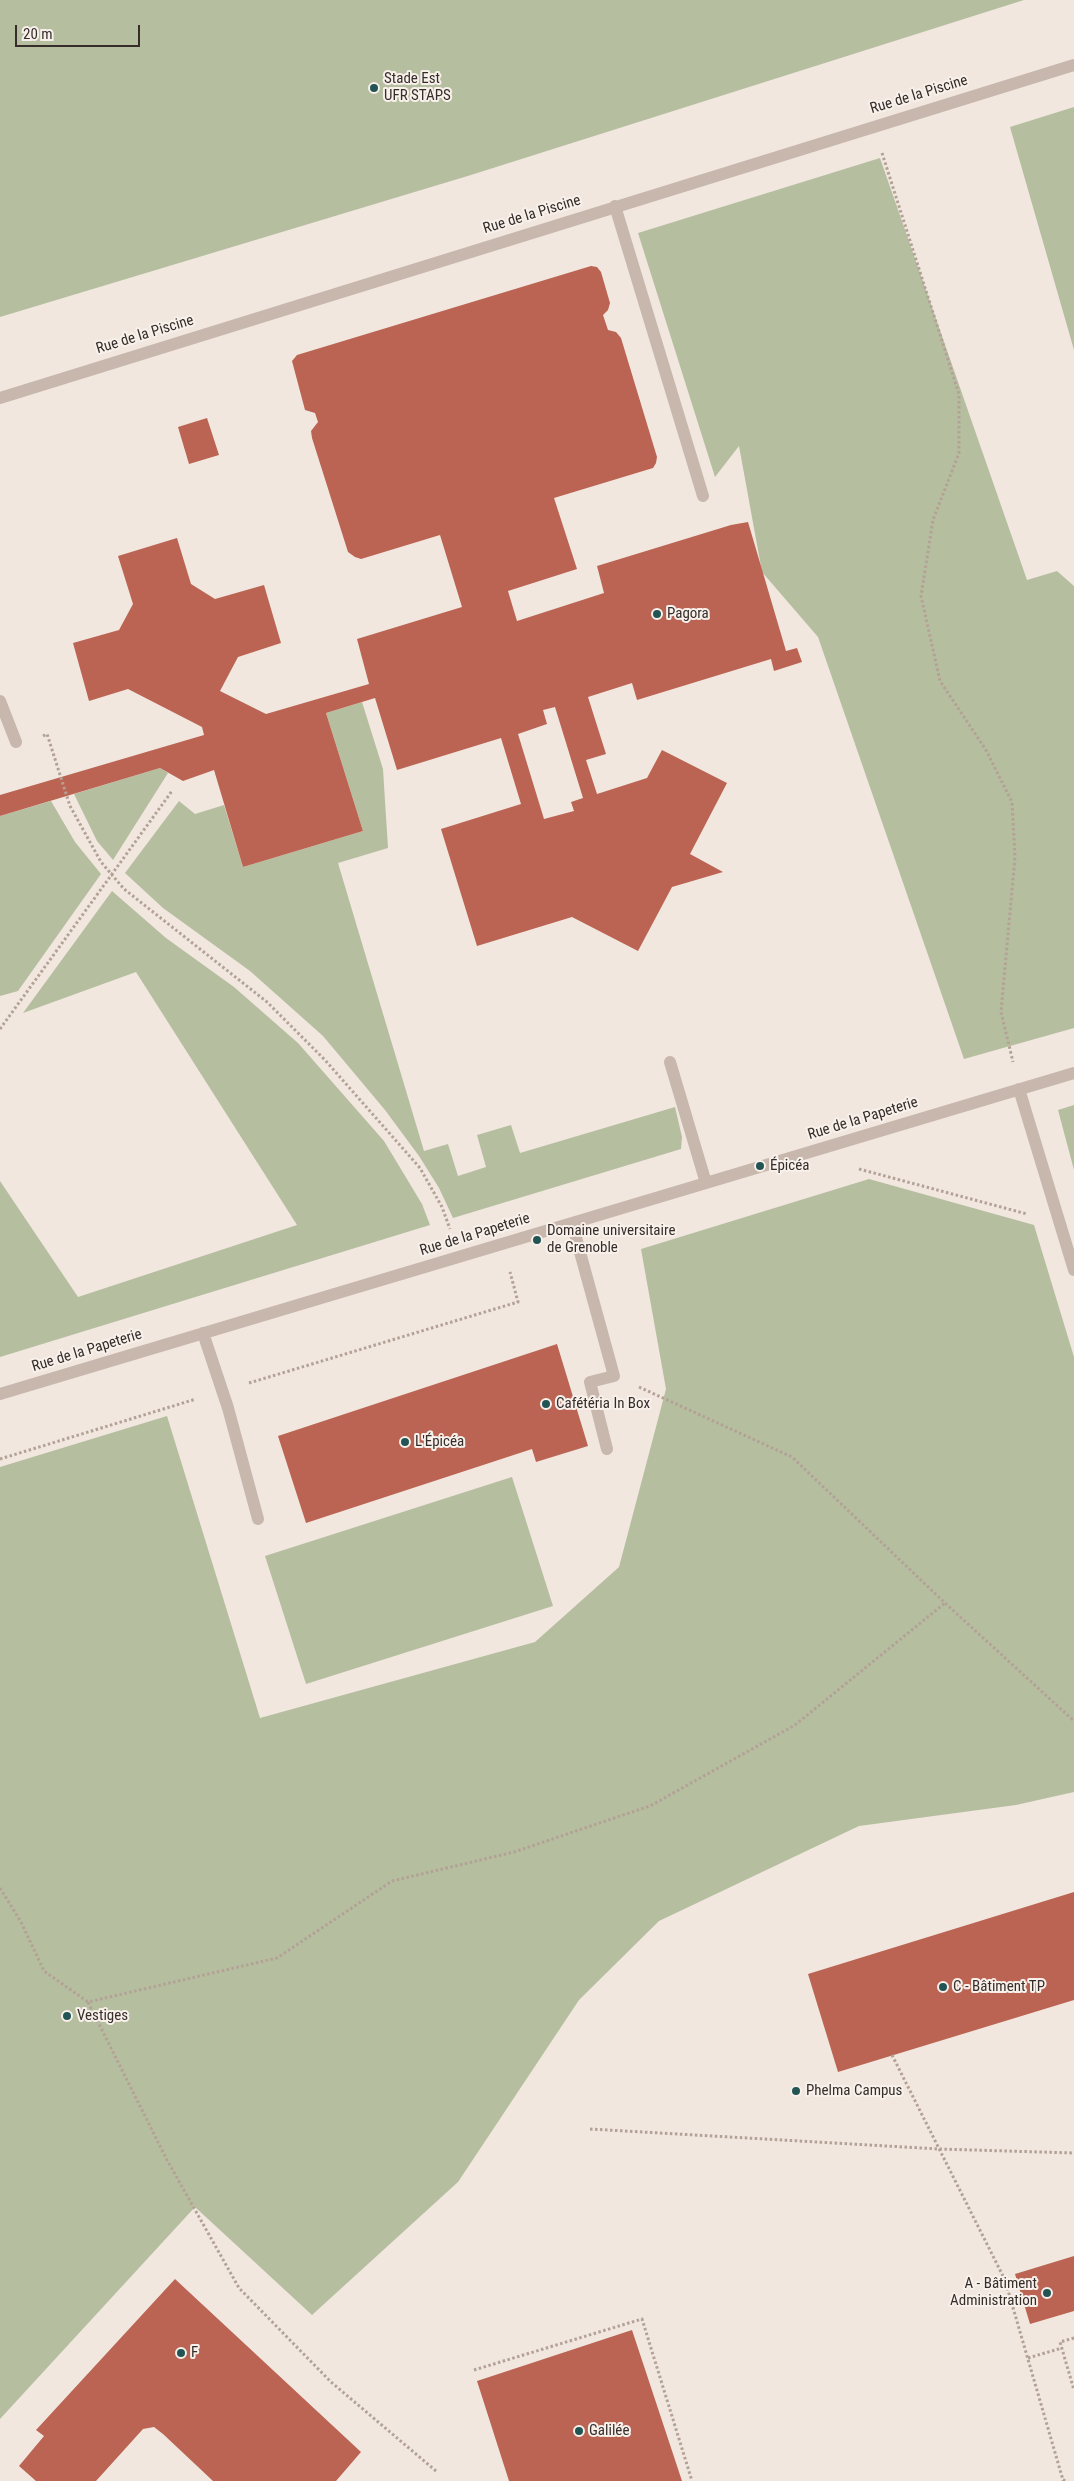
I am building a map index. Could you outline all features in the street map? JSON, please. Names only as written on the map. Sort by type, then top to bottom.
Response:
[{"type":"street","name":"Rue de la Piscine","points":[[0,398],[1074,65]]},
{"type":"street","points":[[615,206],[703,496]]},
{"type":"street","points":[[0,701],[16,742]]},
{"type":"street","points":[[670,1062],[706,1183]]},
{"type":"street","name":"Rue de la Papeterie","points":[[0,1394],[1074,1072]]},
{"type":"street","points":[[1019,1089],[1074,1270]]},
{"type":"street","points":[[572,1223],[614,1376],[590,1382],[608,1448]]},
{"type":"street","points":[[203,1333],[223,1391],[258,1519]]},
{"type":"path","points":[[874,126],[959,394],[959,454],[933,520],[921,596],[940,681],[986,750],[1012,802],[1015,857],[1001,1012],[1014,1063]]},
{"type":"path","points":[[61,777],[81,829],[101,862],[124,889],[267,1002],[325,1060],[420,1168],[442,1207],[451,1232]]},
{"type":"path","points":[[0,1029],[172,790]]},
{"type":"path","points":[[854,1167],[1060,1222]]},
{"type":"path","points":[[0,1459],[518,1302],[510,1271]]},
{"type":"path","points":[[614,1376],[792,1457],[944,1603],[1074,1721]]},
{"type":"path","points":[[88,2002],[277,1958],[392,1881],[514,1852],[650,1806],[795,1725],[944,1603]]},
{"type":"path","points":[[0,1888],[21,1922],[44,1971],[88,2002],[167,2160],[239,2288],[331,2382],[436,2471]]},
{"type":"path","points":[[892,2055],[1005,2280],[1063,2481],[1068,2481]]},
{"type":"path","points":[[590,2129],[939,2149],[1074,2153]]},
{"type":"path","points":[[474,2370],[642,2319],[692,2481]]},
{"type":"path","points":[[1074,2338],[1060,2342],[1074,2390]]},
{"type":"path","points":[[1028,2358],[1062,2348]]},
{"type":"green space","name":"Stade Est UFR STAPS","points":[[0,0],[1024,0],[471,175],[0,317]]},
{"type":"green space","points":[[1074,107],[1074,350],[1010,127]]},
{"type":"green space","points":[[880,158],[1027,580],[1057,571],[1074,586],[1074,1028],[964,1059],[818,637],[762,572],[739,446],[715,477],[638,233]]},
{"type":"green space","points":[[362,702],[383,769],[388,848],[338,863],[424,1151],[448,1144],[458,1176],[486,1167],[477,1135],[511,1125],[520,1153],[675,1107],[682,1137],[681,1149],[453,1218],[439,1188],[419,1156],[385,1110],[323,1036],[250,971],[163,908],[125,873],[179,801],[195,814],[224,805],[243,867],[363,831],[326,713]]},
{"type":"green space","points":[[160,768],[168,773],[113,860],[97,841],[74,794]]},
{"type":"green space","points":[[51,801],[75,842],[101,874],[18,991],[0,996],[0,816]]},
{"type":"green space","points":[[112,891],[166,938],[234,987],[298,1043],[384,1141],[422,1204],[430,1225],[0,1357],[0,1181],[78,1297],[297,1225],[136,972],[23,1013]]},
{"type":"green space","points":[[1074,1105],[1074,1170],[1058,1110]]},
{"type":"green space","points":[[869,1179],[1034,1225],[1074,1357],[1074,1792],[1016,1805],[859,1826],[659,1921],[579,2000],[458,2182],[312,2315],[195,2207],[0,2419],[0,1467],[167,1416],[260,1718],[535,1642],[619,1567],[666,1389],[641,1249]]},
{"type":"green space","points":[[512,1477],[553,1606],[306,1684],[265,1556]]},
{"type":"building","name":"Pagora","points":[[591,266],[597,267],[601,272],[610,303],[608,310],[603,315],[608,330],[616,332],[621,338],[657,457],[656,463],[653,468],[554,498],[577,569],[508,591],[517,621],[604,593],[597,566],[731,525],[748,522],[786,651],[797,648],[802,662],[774,671],[771,659],[637,700],[632,683],[588,697],[606,754],[586,760],[597,794],[647,778],[662,750],[727,783],[690,854],[723,872],[672,887],[638,951],[572,917],[477,946],[441,829],[521,804],[501,738],[397,770],[375,698],[326,713],[363,831],[243,867],[214,770],[183,781],[160,768],[0,816],[0,795],[204,735],[202,727],[128,689],[89,701],[73,643],[119,630],[133,604],[118,556],[177,538],[191,584],[215,599],[264,585],[281,643],[238,657],[220,691],[266,714],[369,684],[357,639],[462,607],[440,535],[361,559],[348,552],[312,438],[311,431],[318,422],[315,413],[305,410],[292,361],[297,355]],"holes":[[[555,707],[583,798],[571,802],[574,811],[544,819],[518,734],[547,724],[543,710]]]},
{"type":"building","points":[[207,418],[219,455],[189,464],[178,427]]},
{"type":"building","name":"L'Épicéa","points":[[557,1344],[588,1446],[536,1462],[532,1449],[306,1523],[278,1436]]},
{"type":"building","name":"C - Bâtiment TP","points":[[1074,1892],[1074,2000],[838,2072],[808,1974]]},
{"type":"building","name":"A - Bâtiment Administration","points":[[1074,2256],[1074,2311],[1030,2324],[1015,2274]]},
{"type":"building","name":"F","points":[[175,2279],[361,2452],[336,2481],[213,2481],[154,2427],[143,2429],[96,2481],[36,2481],[19,2466],[44,2436],[36,2430]]},
{"type":"building","name":"Galilée","points":[[632,2330],[682,2481],[509,2481],[477,2381]]},
{"type":"place","name":"Stade Est UFR STAPS","points":[[374,88]]},
{"type":"place","name":"Pagora","points":[[657,614]]},
{"type":"place","name":"Épicéa","points":[[760,1166]]},
{"type":"place","name":"Domaine universitaire de Grenoble","points":[[537,1240]]},
{"type":"place","name":"Cafétéria In Box","points":[[546,1404]]},
{"type":"place","name":"L'Épicéa","points":[[405,1442]]},
{"type":"place","name":"C - Bâtiment TP","points":[[943,1987]]},
{"type":"place","name":"Vestiges","points":[[67,2016]]},
{"type":"place","name":"Phelma Campus","points":[[796,2091]]},
{"type":"place","name":"A - Bâtiment Administration","points":[[1047,2293]]},
{"type":"place","name":"F","points":[[181,2353]]},
{"type":"place","name":"Galilée","points":[[579,2431]]}]
